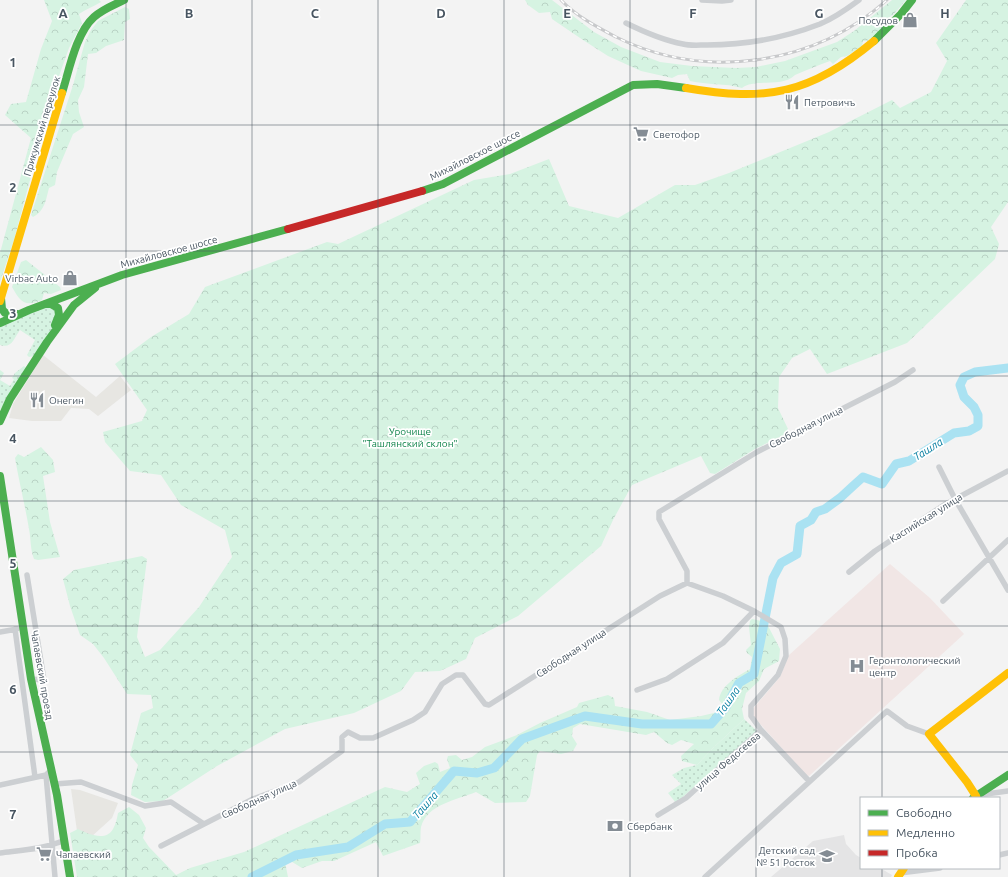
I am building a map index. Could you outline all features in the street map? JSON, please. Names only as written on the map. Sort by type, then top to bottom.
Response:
[{"type":"main road","name":"Прикумский переулок","points":[[0,299],[71,63],[84,30],[96,14],[107,7],[124,0]]},
{"type":"main road","name":"Михайловское шоссе","points":[[0,323],[44,304],[111,279],[443,184],[633,85],[644,83],[656,84],[746,95],[772,94],[798,87],[825,75],[854,56],[896,20],[912,0]]},
{"type":"main road","points":[[0,421],[10,399],[47,342],[74,305],[90,292],[111,279]]},
{"type":"main road","points":[[0,299],[2,309],[5,313],[12,315],[20,314]]},
{"type":"main road","points":[[44,304],[56,306],[59,311],[58,320],[47,342]]},
{"type":"main road","name":"Чапаевский проезд","points":[[0,476],[19,628],[31,679],[49,773],[55,784],[70,877]]},
{"type":"main road","points":[[1008,673],[929,734],[967,782],[976,797],[1008,775]]},
{"type":"street","points":[[702,0],[722,2],[731,0]]},
{"type":"street","points":[[626,23],[652,36],[684,45],[727,45],[765,40],[821,24],[835,17],[859,0]]},
{"type":"street","name":"Свободная улица","points":[[160,846],[253,799],[299,782],[342,751],[342,737],[348,732],[360,738],[374,738],[413,720],[425,712],[442,684],[456,675],[462,675],[485,704],[489,705],[660,596],[687,583],[687,571],[659,519],[659,512],[757,452],[895,382],[913,370]]},
{"type":"street","points":[[939,467],[955,499],[1008,590]]},
{"type":"street","name":"Каспийская улица","points":[[849,572],[875,551],[944,505],[1008,471]]},
{"type":"street","points":[[943,601],[1008,540]]},
{"type":"street","points":[[27,574],[44,680],[31,679]]},
{"type":"street","points":[[687,583],[723,596],[754,611],[781,627],[785,639],[786,656],[778,675],[750,706],[751,716],[761,730]]},
{"type":"street","points":[[637,690],[667,678],[723,643],[754,611]]},
{"type":"street","points":[[0,632],[19,628],[35,778]]},
{"type":"street","points":[[705,877],[809,781],[887,712],[907,726],[929,734]]},
{"type":"street","name":"улица Федосеева","points":[[658,815],[686,798],[761,730],[809,781]]},
{"type":"street","points":[[0,785],[35,778],[49,773],[55,877]]},
{"type":"street","points":[[55,784],[81,782],[145,806],[171,802],[204,824]]},
{"type":"street","points":[[976,797],[1008,791]]},
{"type":"street","points":[[0,853],[52,845],[65,840]]},
{"type":"street","points":[[900,873],[912,873],[934,869]]},
{"type":"shaded area","points":[[43,355],[96,397],[120,376],[131,390],[98,416],[89,409],[71,408],[61,421],[32,421],[9,418],[13,404]]},
{"type":"shaded area","name":"Геронтологический центр","points":[[890,564],[930,598],[964,634],[809,776],[806,775],[753,716],[752,710],[780,677],[789,655]]},
{"type":"shaded area","points":[[71,789],[80,790],[118,803],[112,818],[91,837],[77,831]]},
{"type":"shaded area","name":"Детский сад № 51 Росток","points":[[844,835],[846,844],[860,857],[860,869],[882,869],[892,875],[891,877],[771,877],[813,841]]},
{"type":"green space","points":[[44,0],[99,0],[101,2],[79,14],[82,23],[69,48],[54,90],[14,240],[0,282],[0,253],[31,138],[5,115],[11,104],[26,102],[41,49],[52,21]]},
{"type":"green space","points":[[525,0],[552,0],[594,32],[621,47],[660,62],[692,66],[736,68],[756,67],[785,61],[837,42],[854,31],[892,0],[906,0],[894,14],[887,19],[884,26],[867,41],[863,41],[862,46],[847,56],[841,57],[833,64],[830,61],[783,81],[747,85],[742,88],[729,85],[690,81],[687,74],[678,75],[672,78],[641,71],[608,56],[552,19],[550,12],[539,13],[528,5]]},
{"type":"green space","name":"Урочище \"Ташлянский склон\"","points":[[966,0],[1008,0],[1008,202],[991,227],[999,244],[995,259],[907,343],[827,374],[810,349],[792,358],[779,377],[778,408],[788,429],[786,434],[755,449],[715,474],[710,473],[701,456],[632,485],[601,546],[518,616],[475,638],[466,659],[440,671],[415,672],[401,691],[354,713],[285,729],[217,766],[163,801],[145,802],[131,795],[132,785],[138,765],[130,755],[141,713],[153,708],[151,695],[127,694],[104,658],[93,644],[80,635],[63,579],[74,570],[142,556],[147,559],[137,637],[145,657],[160,650],[199,607],[232,557],[225,530],[181,505],[161,475],[130,471],[105,442],[103,432],[142,421],[147,410],[115,364],[151,337],[189,314],[205,287],[327,242],[338,244],[474,180],[510,174],[549,159],[569,206],[618,218],[675,185],[695,185],[729,173],[829,132],[892,100],[900,108],[931,92],[947,61],[936,43]]},
{"type":"green space","points":[[125,7],[129,9],[130,19],[125,22],[124,40],[106,46],[96,53],[88,54],[84,87],[78,100],[79,112],[84,127],[73,134],[57,172],[55,185],[49,188],[43,208],[33,217],[31,215],[73,85],[85,42],[91,30],[98,21]]},
{"type":"green space","points":[[26,260],[60,287],[61,290],[51,294],[44,293],[42,300],[36,302],[27,303],[21,300],[12,287],[21,262]]},
{"type":"green space","points":[[48,307],[56,313],[55,323],[34,356],[29,357],[27,355],[35,340],[20,330],[10,344],[4,346],[0,345],[1,326],[30,312]]},
{"type":"green space","points":[[24,366],[26,368],[0,410],[0,380],[10,386],[14,379],[12,378],[15,373]]},
{"type":"green space","points":[[0,370],[4,373],[0,380]]},
{"type":"green space","points":[[41,447],[53,460],[55,472],[43,476],[50,522],[60,557],[38,560],[34,559],[32,552],[30,533],[15,458],[18,454],[24,457]]},
{"type":"green space","points":[[752,619],[766,622],[780,649],[779,661],[764,669],[759,681],[746,693],[742,709],[744,719],[697,765],[682,761],[681,756],[694,744],[681,740],[672,745],[667,743],[654,732],[646,735],[580,724],[573,728],[572,736],[577,744],[573,751],[561,754],[540,751],[537,755],[530,796],[526,802],[495,803],[476,792],[444,804],[429,813],[424,819],[421,827],[420,843],[383,856],[376,842],[334,861],[322,861],[302,868],[284,857],[288,877],[77,877],[70,833],[78,829],[97,836],[106,835],[113,829],[118,813],[129,807],[139,815],[146,828],[143,838],[149,847],[176,875],[190,868],[244,852],[385,787],[407,792],[420,784],[416,773],[424,766],[435,762],[438,764],[440,772],[450,768],[447,759],[448,756],[456,755],[462,760],[472,757],[485,747],[517,735],[577,707],[579,703],[608,695],[614,698],[615,706],[647,712],[670,720],[718,712],[723,705],[719,700],[723,690],[741,674],[750,669],[752,657],[746,650],[751,645],[749,627]]},
{"type":"green space","points":[[744,719],[757,731],[676,803],[668,793],[681,784],[672,775],[684,768],[697,765]]},
{"type":"waterway","name":"Ташла","points":[[252,877],[296,855],[348,847],[385,824],[410,822],[454,771],[477,773],[494,768],[522,739],[585,716],[642,724],[711,724],[726,707],[739,683],[754,674],[773,578],[781,563],[797,554],[800,526],[811,520],[816,512],[825,509],[840,498],[863,477],[882,484],[896,464],[909,461],[954,433],[969,431],[978,426],[978,415],[974,407],[964,397],[960,385],[964,377],[975,372],[1008,368]]},
{"type":"railway","points":[[561,0],[573,11],[594,25],[616,37],[650,51],[685,59],[721,62],[757,60],[792,52],[826,40],[858,22],[887,0]]},
{"type":"traffic: fast","points":[[62,93],[74,53],[82,33],[94,17],[109,7],[124,0]]},
{"type":"traffic: fast","points":[[874,41],[901,14],[912,0]]},
{"type":"traffic: fast","points":[[422,191],[443,184],[633,85],[657,84],[686,88]]},
{"type":"traffic: fast","points":[[0,323],[29,310],[122,275],[288,229]]},
{"type":"traffic: fast","points":[[0,421],[10,399],[47,342],[74,305],[95,288]]},
{"type":"traffic: fast","points":[[1,298],[2,309],[5,313],[17,314]]},
{"type":"traffic: fast","points":[[45,304],[51,304],[58,308],[59,315],[55,325]]},
{"type":"traffic: fast","points":[[0,476],[31,679],[57,795],[70,877]]},
{"type":"traffic: fast","points":[[975,797],[1008,775]]},
{"type":"traffic: slow","points":[[686,88],[740,94],[786,90],[808,83],[829,73],[851,59],[874,41]]},
{"type":"traffic: slow","points":[[0,301],[62,93]]},
{"type":"traffic: slow","points":[[976,796],[967,782],[929,734],[1008,673]]},
{"type":"traffic: slow","points":[[898,877],[903,869]]},
{"type":"traffic: jam","points":[[288,229],[422,191]]},
{"type":"place","name":"Посудов","points":[[910,20]]},
{"type":"place","name":"Петровичъ","points":[[792,102]]},
{"type":"place","name":"Светофор","points":[[641,134]]},
{"type":"place","name":"Virbac Auto","points":[[70,278]]},
{"type":"place","name":"Онегин","points":[[37,400]]},
{"type":"place","name":"Геронтологический центр","points":[[857,666]]},
{"type":"place","name":"Сбербанк","points":[[615,826]]},
{"type":"place","name":"Чапаевский","points":[[44,854]]},
{"type":"place","name":"Детский сад № 51 Росток","points":[[827,856]]}]
